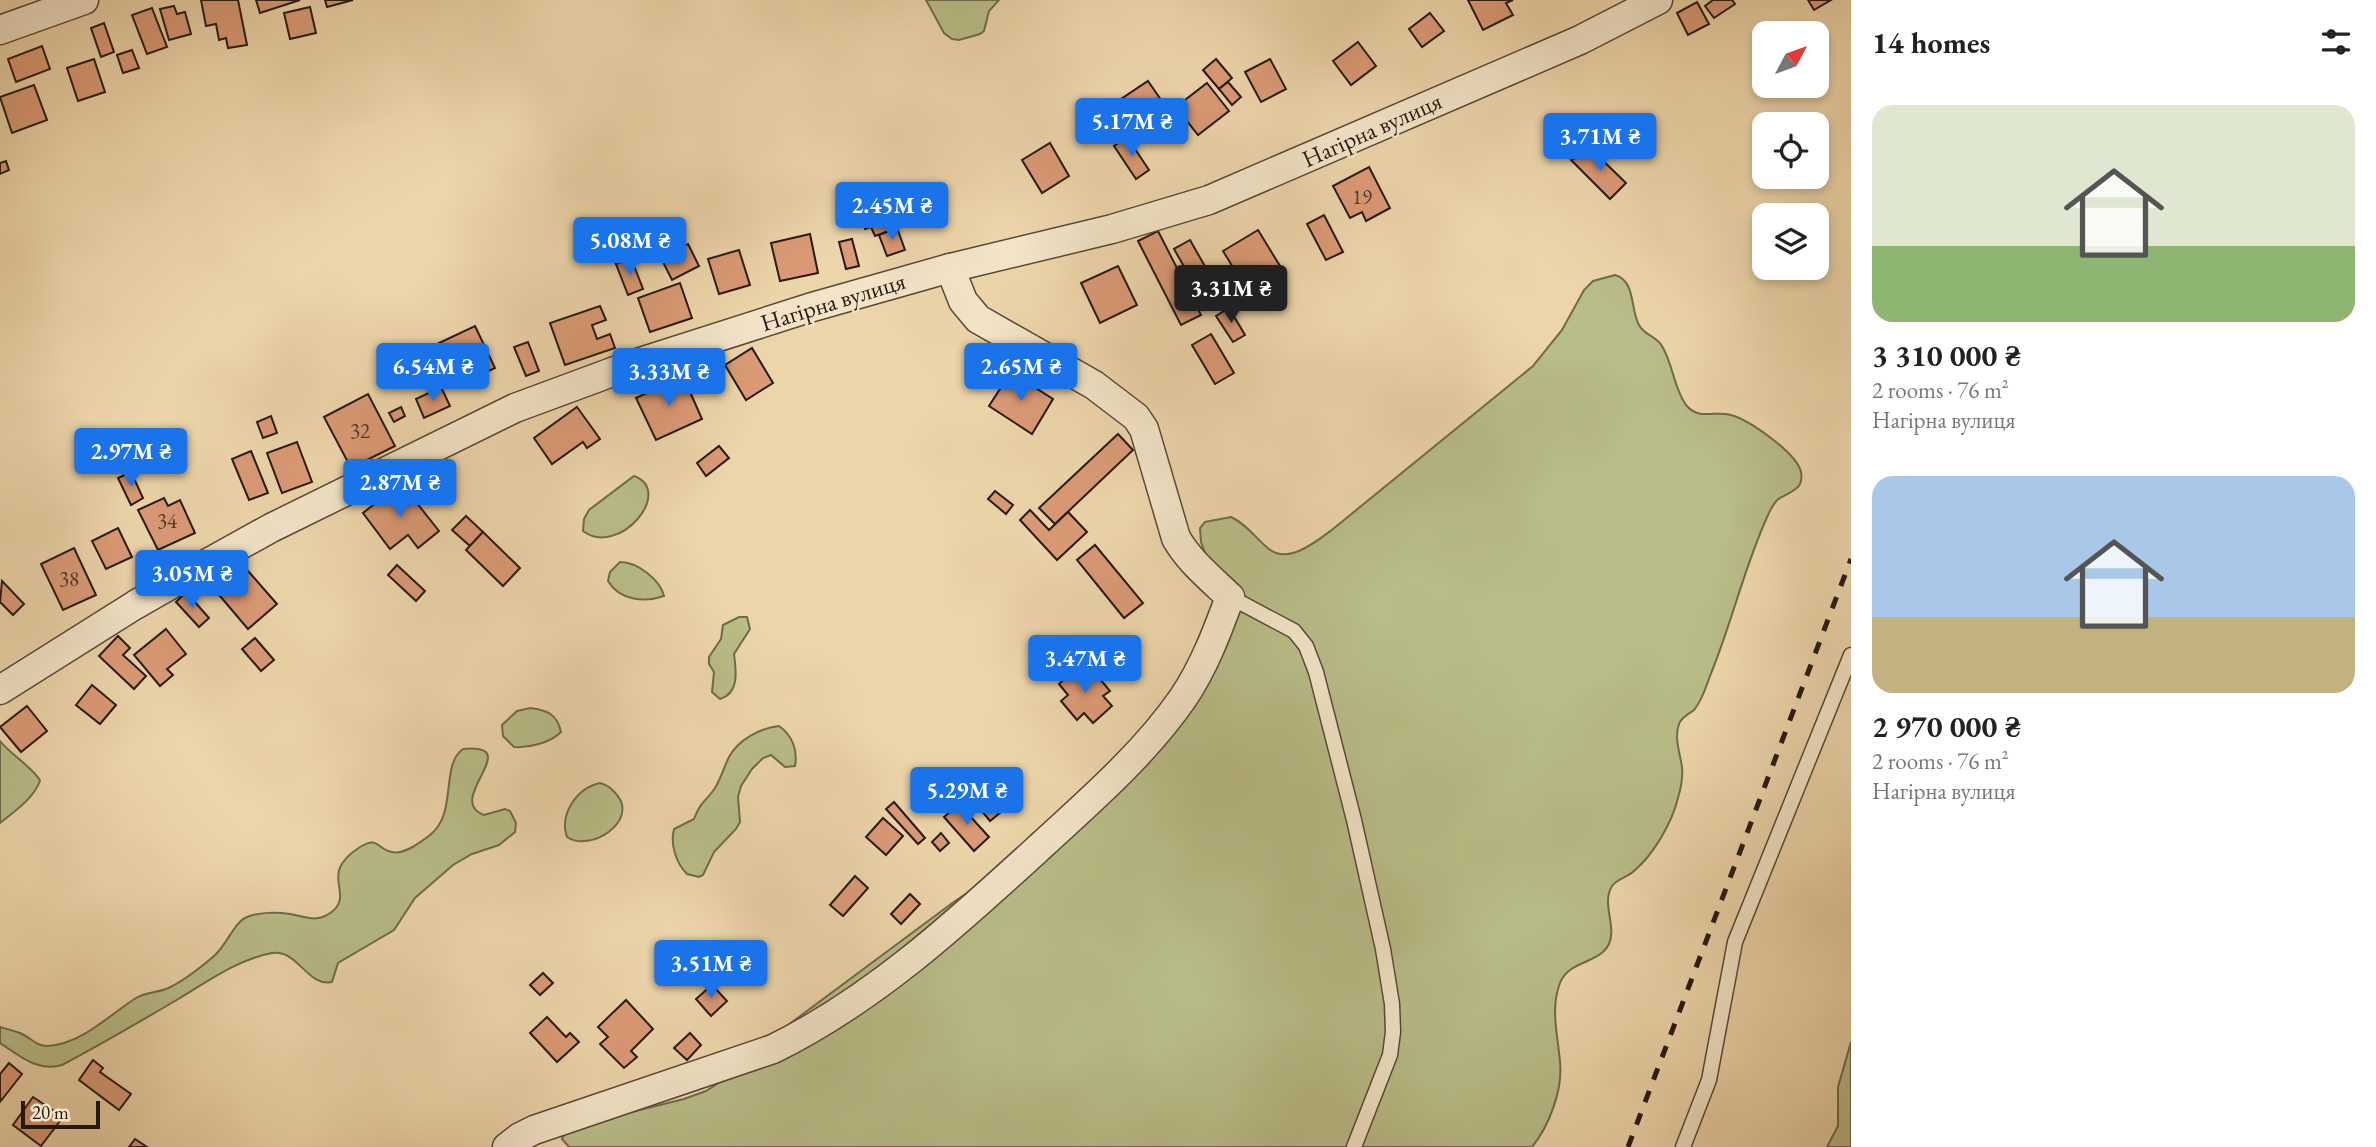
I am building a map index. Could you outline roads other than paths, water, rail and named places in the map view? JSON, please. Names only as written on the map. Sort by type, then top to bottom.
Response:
[{"type":"street","points":[[0,30],[84,0]]},
{"type":"street","name":"Нагірна вулиця","points":[[0,690],[135,605],[250,540],[515,408],[634,364],[809,308],[950,268],[1112,229],[1209,200],[1580,40],[1658,0]]},
{"type":"street","points":[[507,1147],[520,1136],[534,1130],[773,1049],[845,1009],[959,920],[1144,747],[1183,698],[1198,672],[1230,597],[1195,564],[1176,538],[1144,429],[1136,417],[1094,385],[978,319],[963,301],[950,268]]},
{"type":"lane","points":[[1230,597],[1294,631],[1306,646],[1316,672],[1368,879],[1392,1004],[1393,1032],[1386,1069],[1354,1147]]},
{"type":"lane","points":[[1683,1147],[1709,1080],[1735,942],[1851,655]]},
{"type":"railway","points":[[1628,1147],[1851,559]]}]
